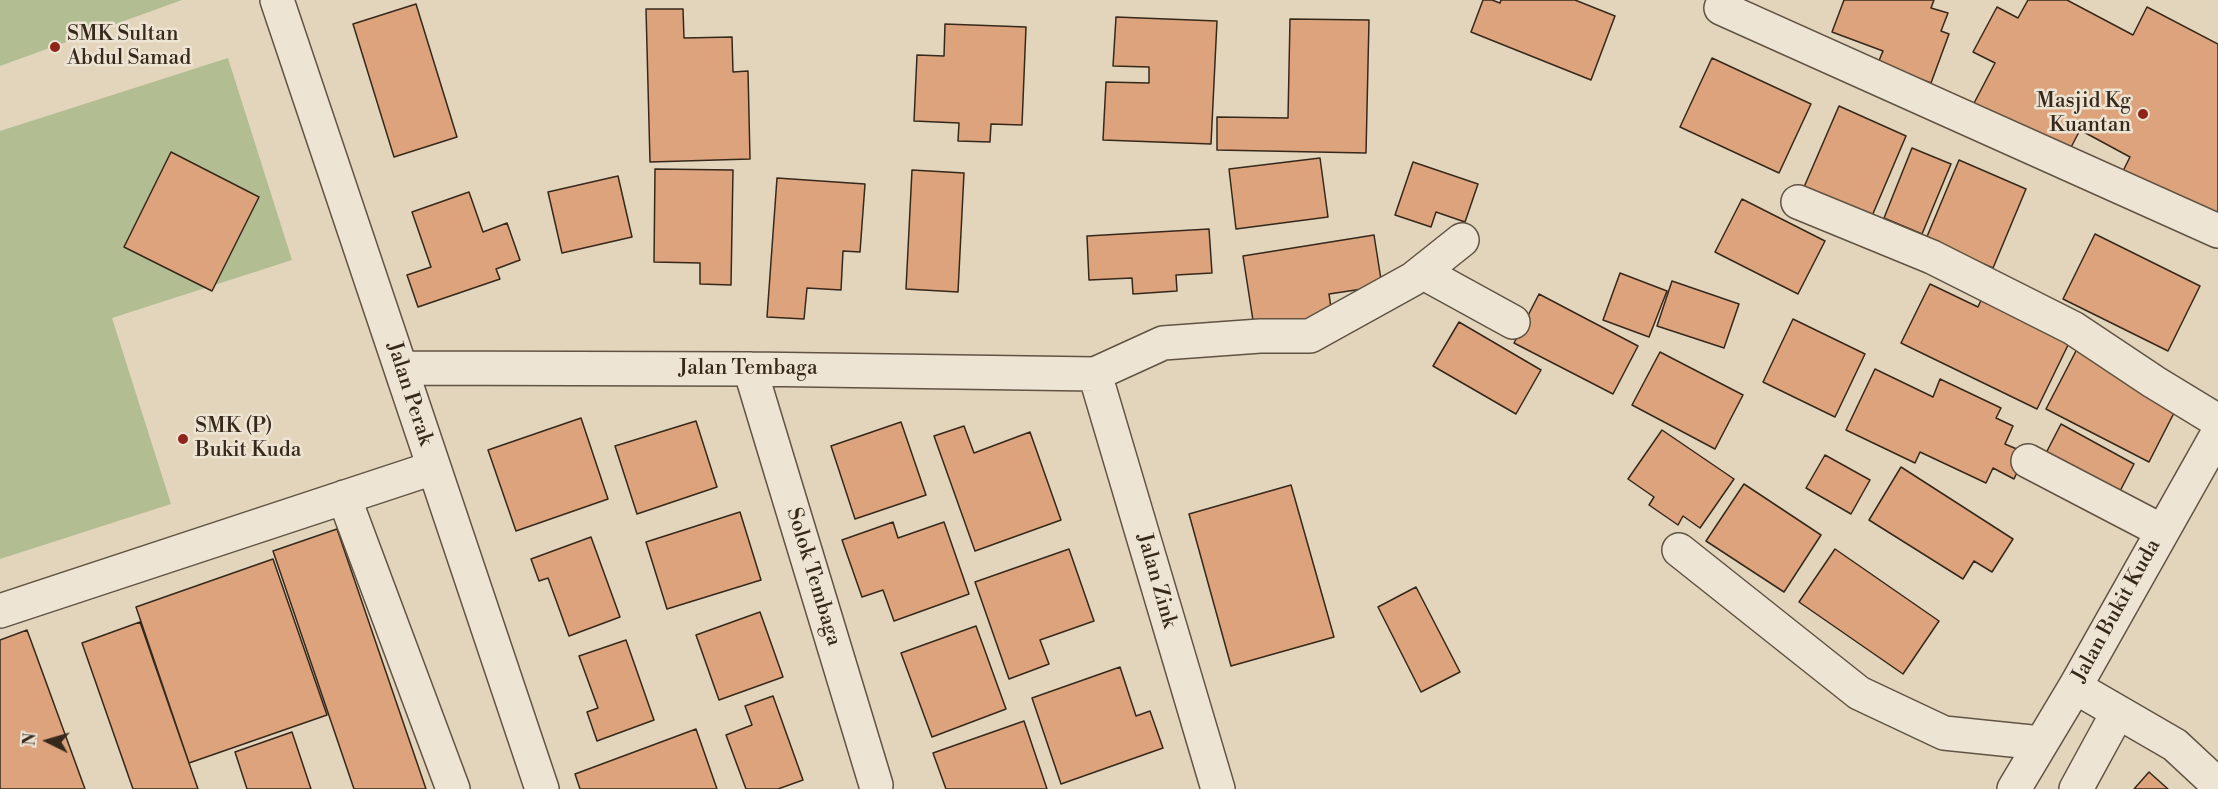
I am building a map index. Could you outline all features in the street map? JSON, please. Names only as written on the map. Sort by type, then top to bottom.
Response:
[{"type":"street","name":"Jalan Perak","points":[[277,0],[542,789]]},
{"type":"street","points":[[1721,8],[2218,231]]},
{"type":"street","points":[[1798,202],[1932,257],[2073,327],[2154,382],[2218,421]]},
{"type":"street","points":[[1095,374],[1163,344],[1260,336],[1310,336],[1422,272],[1462,240]]},
{"type":"street","points":[[1422,272],[1513,322]]},
{"type":"street","name":"Jalan Tembaga","points":[[400,368],[750,369],[1095,374]]},
{"type":"street","name":"Solok Tembaga","points":[[750,369],[876,785]]},
{"type":"street","name":"Jalan Zink","points":[[1095,374],[1218,789]]},
{"type":"street","name":"Jalan Bukit Kuda","points":[[2014,789],[2218,433]]},
{"type":"street","points":[[2028,461],[2162,531]]},
{"type":"street","points":[[0,611],[434,468]]},
{"type":"street","points":[[344,497],[453,789]]},
{"type":"street","points":[[1679,550],[1860,693],[1944,733],[2042,743]]},
{"type":"street","points":[[2074,687],[2175,745],[2218,785]]},
{"type":"street","points":[[2076,789],[2118,712]]},
{"type":"green space","points":[[0,0],[182,0],[0,66]]},
{"type":"green space","points":[[228,58],[292,260],[112,318],[171,504],[0,559],[0,131]]},
{"type":"building","points":[[1483,0],[1500,3],[1501,0],[1575,0],[1615,16],[1591,80],[1471,32]]},
{"type":"building","points":[[1844,0],[1934,0],[1931,8],[1948,13],[1941,31],[1949,34],[1931,83],[1878,63],[1883,51],[1832,32]]},
{"type":"building","points":[[2028,0],[2067,0],[2133,35],[2147,7],[2218,44],[2218,220],[2123,171],[2130,157],[2080,130],[2066,157],[1972,107],[1995,63],[1973,52],[1997,7],[2018,18]]},
{"type":"building","points":[[416,4],[457,137],[394,157],[353,24]]},
{"type":"building","points":[[646,9],[683,9],[684,38],[732,37],[733,72],[748,71],[750,159],[650,162]]},
{"type":"building","points":[[1116,17],[1217,21],[1211,144],[1103,140],[1106,82],[1149,83],[1149,67],[1113,66]]},
{"type":"building","points":[[1290,19],[1369,20],[1366,153],[1217,150],[1217,117],[1288,118]]},
{"type":"building","points":[[945,24],[1026,27],[1022,125],[991,124],[990,142],[958,141],[959,123],[914,121],[917,55],[944,56]]},
{"type":"building","points":[[1712,58],[1811,104],[1779,173],[1680,127]]},
{"type":"building","points":[[1839,106],[1906,136],[1869,223],[1801,194]]},
{"type":"building","points":[[1912,148],[1951,164],[1922,234],[1884,218]]},
{"type":"building","points":[[171,152],[259,197],[212,291],[124,247]]},
{"type":"building","points":[[1320,158],[1328,217],[1236,229],[1229,169]]},
{"type":"building","points":[[1959,160],[2026,189],[1993,268],[1926,239]]},
{"type":"building","points":[[1413,162],[1478,184],[1465,222],[1436,212],[1431,227],[1395,215]]},
{"type":"building","points":[[655,169],[733,170],[731,285],[700,284],[700,263],[654,262]]},
{"type":"building","points":[[912,170],[964,173],[958,292],[906,289]]},
{"type":"building","points":[[618,176],[632,237],[562,253],[548,192]]},
{"type":"building","points":[[777,178],[865,184],[860,252],[843,251],[841,290],[807,288],[804,319],[767,317]]},
{"type":"building","points":[[469,192],[483,232],[507,223],[520,260],[496,269],[500,279],[418,307],[407,275],[431,267],[412,212]]},
{"type":"building","points":[[1742,199],[1825,241],[1798,294],[1715,252]]},
{"type":"building","points":[[1209,229],[1212,273],[1176,275],[1177,291],[1133,294],[1132,278],[1089,280],[1087,236]]},
{"type":"building","points":[[2095,234],[2200,286],[2168,351],[2063,299]]},
{"type":"building","points":[[1374,235],[1382,286],[1329,294],[1332,315],[1254,327],[1243,256]]},
{"type":"building","points":[[1620,273],[1667,291],[1649,337],[1603,320]]},
{"type":"building","points":[[1672,281],[1739,304],[1724,348],[1657,326]]},
{"type":"building","points":[[1930,284],[1978,307],[1982,298],[2070,341],[2037,409],[1901,343]]},
{"type":"building","points":[[1539,294],[1638,346],[1613,394],[1514,343]]},
{"type":"building","points":[[1793,319],[1865,354],[1835,417],[1763,382]]},
{"type":"building","points":[[1459,322],[1541,370],[1516,414],[1433,366]]},
{"type":"building","points":[[2077,349],[2176,409],[2149,462],[2046,409]]},
{"type":"building","points":[[1660,352],[1743,395],[1715,449],[1632,405]]},
{"type":"building","points":[[1875,369],[1933,397],[1940,379],[2001,408],[1996,418],[2013,426],[2005,444],[2026,453],[2014,479],[1993,468],[1986,483],[1920,452],[1915,463],[1846,430]]},
{"type":"building","points":[[581,418],[608,499],[516,531],[488,450]]},
{"type":"building","points":[[696,421],[717,487],[637,514],[615,446]]},
{"type":"building","points":[[901,422],[926,495],[855,519],[831,446]]},
{"type":"building","points":[[2061,424],[2134,464],[2118,495],[2045,455]]},
{"type":"building","points":[[964,426],[974,453],[1030,432],[1061,520],[975,551],[934,436]]},
{"type":"building","points":[[1662,430],[1734,479],[1700,528],[1683,516],[1678,525],[1649,505],[1654,497],[1628,479]]},
{"type":"building","points":[[1825,455],[1870,480],[1851,514],[1806,488]]},
{"type":"building","points":[[1901,467],[2013,539],[1992,572],[1974,561],[1963,579],[1869,520]]},
{"type":"building","points":[[1744,484],[1821,535],[1784,592],[1706,541]]},
{"type":"building","points":[[1291,485],[1334,637],[1231,666],[1189,514]]},
{"type":"building","points":[[740,512],[761,580],[667,609],[646,542]]},
{"type":"building","points":[[893,522],[898,538],[944,522],[969,594],[894,621],[883,590],[862,597],[842,540]]},
{"type":"building","points":[[337,529],[426,789],[354,789],[273,551]]},
{"type":"building","points":[[591,537],[620,617],[569,636],[548,578],[539,581],[531,559]]},
{"type":"building","points":[[1069,549],[1094,621],[1040,640],[1049,664],[1009,679],[975,582]]},
{"type":"building","points":[[1835,549],[1939,621],[1903,674],[1799,602]]},
{"type":"building","points":[[273,559],[327,715],[189,763],[136,607]]},
{"type":"building","points":[[1416,587],[1460,672],[1421,692],[1378,607]]},
{"type":"building","points":[[760,612],[783,677],[719,700],[696,635]]},
{"type":"building","points":[[140,622],[198,789],[133,789],[82,643]]},
{"type":"building","points":[[976,626],[1006,709],[932,737],[901,653]]},
{"type":"building","points":[[27,630],[85,789],[0,789],[0,640]]},
{"type":"building","points":[[626,640],[654,720],[597,741],[587,712],[598,708],[579,656]]},
{"type":"building","points":[[1120,667],[1136,716],[1150,711],[1163,748],[1061,784],[1032,698]]},
{"type":"building","points":[[773,696],[803,780],[778,789],[746,789],[726,735],[752,725],[745,706]]},
{"type":"building","points":[[1024,721],[1047,789],[946,789],[933,753]]},
{"type":"building","points":[[696,729],[717,789],[580,789],[575,774]]},
{"type":"building","points":[[292,732],[311,789],[247,789],[235,752]]},
{"type":"building","points":[[2149,772],[2168,789],[2134,789]]},
{"type":"place","name":"SMK Sultan Abdul Samad","points":[[55,47]]},
{"type":"place","name":"Masjid Kg Kuantan","points":[[2143,114]]},
{"type":"place","name":"SMK (P) Bukit Kuda","points":[[183,439]]}]
